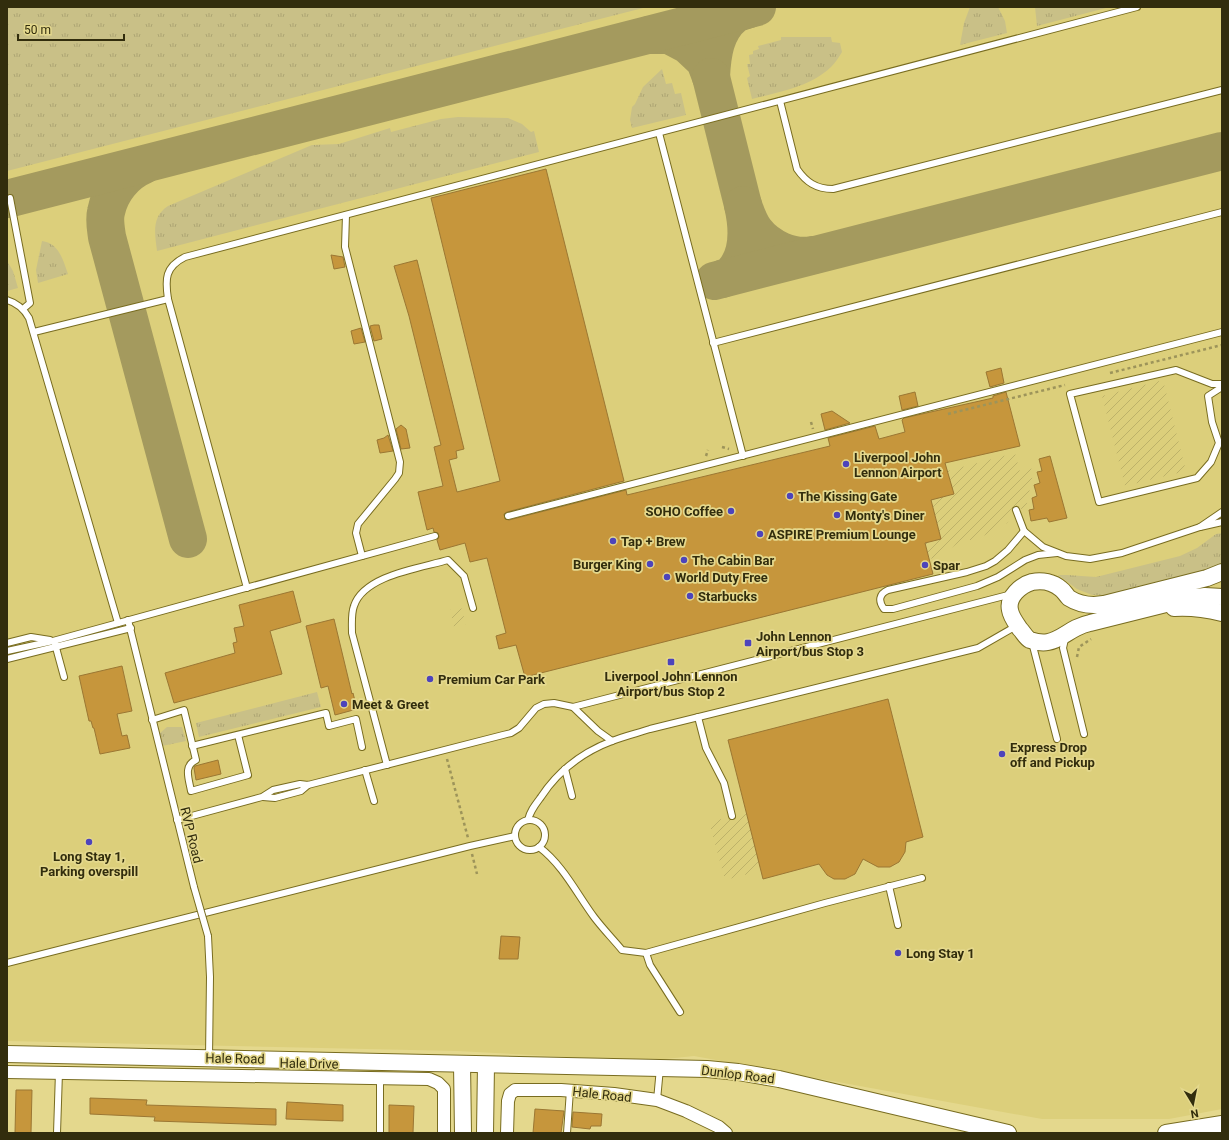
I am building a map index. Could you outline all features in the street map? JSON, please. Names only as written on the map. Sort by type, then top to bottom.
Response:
[{"type":"street","points":[[1222,572],[1207,578],[1095,606],[1083,604],[1068,597],[1062,589],[1053,584],[1043,581],[1032,582],[1015,592],[1010,601],[1009,609],[1018,626],[1029,639],[1038,642],[1048,642],[1058,639],[1090,622],[1205,596],[1222,597]]},
{"type":"street","points":[[1141,610],[1185,608],[1209,610],[1222,613]]},
{"type":"street","name":"Hale Road","points":[[7,1054],[462,1064]]},
{"type":"street","points":[[380,1062],[380,1078]]},
{"type":"street","points":[[462,1064],[462,1133]]},
{"type":"street","name":"Dunlop Road","points":[[462,1064],[707,1069],[738,1072],[779,1079],[1008,1133]]},
{"type":"street","points":[[485,1133],[486,1065]]},
{"type":"street","name":"Hale Drive","points":[[7,1072],[429,1079],[438,1083],[444,1089],[444,1133]]},
{"type":"street","name":"Hale Road","points":[[507,1133],[508,1101],[510,1094],[515,1090],[570,1090],[657,1100],[686,1111],[719,1127],[726,1133]]},
{"type":"street","points":[[1166,1133],[1222,1124]]},
{"type":"lane","points":[[247,588],[168,299],[166,286],[168,275],[171,267],[176,261],[185,257],[1137,7]]},
{"type":"lane","points":[[780,101],[797,169],[803,177],[816,187],[833,189],[1222,90]]},
{"type":"lane","points":[[659,133],[743,456]]},
{"type":"lane","points":[[10,198],[30,303],[23,309]]},
{"type":"lane","points":[[713,343],[1222,212]]},
{"type":"lane","points":[[346,215],[345,247],[400,462],[399,473],[358,524],[356,533],[362,556]]},
{"type":"lane","points":[[34,332],[168,299]]},
{"type":"lane","points":[[7,300],[23,309],[29,318],[34,332],[118,623]]},
{"type":"lane","points":[[508,516],[1222,332]]},
{"type":"lane","points":[[1176,370],[1212,384],[1222,385],[1208,396],[1212,422],[1218,443],[1211,462],[1197,478],[1099,502],[1070,394],[1176,370]]},
{"type":"lane","points":[[1016,510],[1024,531],[1043,546],[1056,553],[1066,556],[1090,559],[1122,553],[1222,522]]},
{"type":"lane","points":[[1200,528],[1222,512]]},
{"type":"lane","points":[[1024,531],[1008,550],[995,561],[986,566],[967,572],[888,590],[882,594],[880,604],[884,609],[893,608],[977,586],[998,577],[1025,560],[1038,555],[1056,553]]},
{"type":"lane","points":[[7,651],[53,641],[436,536]]},
{"type":"lane","points":[[386,765],[352,633],[352,616],[354,605],[367,589],[386,577],[448,560],[464,576],[473,608]]},
{"type":"lane","points":[[177,820],[262,797],[275,798],[301,791],[308,785],[511,733],[519,728],[536,708],[544,704],[554,703],[573,707],[991,600],[1015,592]]},
{"type":"lane","name":"RVP Road","points":[[128,620],[177,820],[208,936],[210,977],[208,1058]]},
{"type":"lane","points":[[528,820],[530,812],[551,782],[564,769],[577,760],[612,741],[650,729],[978,648],[1018,626]]},
{"type":"lane","points":[[7,659],[131,628]]},
{"type":"lane","points":[[1068,634],[1062,648],[1084,734]]},
{"type":"lane","points":[[7,643],[30,637],[53,641]]},
{"type":"lane","points":[[1029,639],[1033,646],[1057,739]]},
{"type":"lane","points":[[53,641],[64,677]]},
{"type":"lane","points":[[573,707],[598,732],[612,741]]},
{"type":"lane","points":[[152,720],[184,710],[196,760],[191,762],[187,770],[191,791],[248,775],[238,735]]},
{"type":"lane","points":[[192,746],[326,713],[330,726],[356,719],[362,747]]},
{"type":"lane","points":[[698,717],[706,748],[724,783],[732,816]]},
{"type":"lane","points":[[564,769],[572,796]]},
{"type":"lane","points":[[365,770],[374,801]]},
{"type":"lane","points":[[528,820],[539,823],[545,830],[545,840],[539,847],[534,849],[520,846],[515,836],[521,823],[528,820]]},
{"type":"lane","points":[[7,963],[470,846],[515,836]]},
{"type":"lane","points":[[539,847],[547,853],[575,888],[594,918],[622,950],[646,953],[922,878]]},
{"type":"lane","points":[[890,886],[898,925]]},
{"type":"lane","points":[[646,953],[650,965],[680,1012]]},
{"type":"lane","points":[[657,1100],[660,1068]]},
{"type":"lane","points":[[57,1133],[59,1072]]},
{"type":"lane","points":[[380,1078],[380,1133]]},
{"type":"lane","points":[[567,1133],[570,1090]]},
{"type":"path","points":[[948,412],[950,420]]},
{"type":"path","points":[[1068,671],[1078,669],[1076,660],[1079,647],[1094,637]]},
{"type":"path","points":[[447,759],[477,874]]},
{"type":"shaded area","name":"Liverpool John Lennon Airport","points":[[7,7],[1222,7],[1222,1109],[1169,1119],[1042,1119],[694,1056],[646,1061],[457,1051],[7,1041]]},
{"type":"shaded area","points":[[1163,380],[1186,471],[1125,486],[1102,396]]},
{"type":"shaded area","points":[[1015,453],[1020,472],[1034,468],[1026,508],[1016,510],[1007,523],[976,540],[962,540],[942,555],[930,559],[925,543],[941,539],[931,500],[953,494],[947,471]]},
{"type":"shaded area","points":[[461,607],[466,624],[454,627],[450,610]]},
{"type":"shaded area","points":[[746,813],[760,866],[756,867],[756,872],[725,880],[709,822]]},
{"type":"green space","points":[[7,7],[647,7],[7,171]]},
{"type":"green space","points":[[970,7],[998,7],[1005,21],[1007,33],[960,45],[964,23]]},
{"type":"green space","points":[[1035,7],[1105,7],[1106,8],[1037,26]]},
{"type":"green space","points":[[781,37],[831,37],[832,42],[840,43],[842,52],[831,67],[814,79],[794,88],[752,99],[747,78],[750,76],[747,64],[750,64],[749,55],[753,54],[753,51],[759,49],[758,46],[781,40]]},
{"type":"green space","points":[[662,69],[666,84],[672,83],[675,94],[681,93],[686,115],[632,128],[630,120],[632,107],[643,87]]},
{"type":"green space","points":[[458,117],[508,118],[522,124],[531,132],[534,131],[539,152],[157,251],[155,226],[159,215],[168,206],[312,145],[339,144],[390,128],[391,132],[441,119]]},
{"type":"green space","points":[[42,241],[53,245],[60,253],[68,274],[38,283],[36,270]]},
{"type":"green space","points":[[7,261],[13,271],[18,288],[7,291]]},
{"type":"green space","points":[[1222,533],[1222,562],[1215,568],[1114,595],[1092,595],[1077,589],[1058,575],[1096,577],[1180,556],[1197,548],[1216,534]]},
{"type":"green space","points":[[317,692],[321,707],[199,737],[196,723]]},
{"type":"green space","points":[[167,727],[182,727],[186,741],[162,746],[160,733]]},
{"type":"building","name":"Liverpool John Lennon Airport","points":[[546,169],[624,481],[507,512],[504,514],[505,519],[509,520],[626,490],[627,495],[830,446],[828,438],[875,426],[879,439],[905,432],[902,420],[904,418],[993,398],[993,396],[1006,392],[1020,446],[945,463],[954,494],[931,500],[941,539],[925,543],[933,574],[525,677],[516,645],[499,649],[496,636],[506,633],[487,558],[470,562],[465,543],[440,550],[437,540],[439,537],[438,533],[434,532],[433,528],[427,530],[418,492],[443,486],[434,447],[441,445],[409,316],[394,266],[417,260],[464,449],[456,451],[457,458],[449,460],[457,492],[500,481],[431,198]]},
{"type":"building","points":[[331,255],[343,257],[345,267],[334,269]]},
{"type":"building","points":[[379,325],[382,339],[374,341],[370,326]]},
{"type":"building","points":[[361,328],[365,342],[354,344],[351,331]]},
{"type":"building","points":[[1001,368],[1004,383],[990,387],[986,372]]},
{"type":"building","points":[[915,392],[918,406],[902,410],[899,396]]},
{"type":"building","points":[[832,411],[850,423],[825,430],[821,414]]},
{"type":"building","points":[[401,425],[406,429],[410,448],[401,449],[396,429]]},
{"type":"building","points":[[388,435],[393,451],[380,453],[377,440]]},
{"type":"building","points":[[1050,456],[1067,518],[1049,522],[1047,518],[1031,521],[1029,510],[1034,509],[1032,498],[1037,496],[1034,485],[1040,483],[1037,472],[1042,471],[1039,459]]},
{"type":"building","points":[[293,591],[301,622],[270,631],[282,674],[174,703],[165,673],[235,653],[233,643],[237,642],[234,628],[244,626],[239,605]]},
{"type":"building","points":[[334,619],[357,709],[335,715],[328,686],[321,688],[306,626]]},
{"type":"building","points":[[122,666],[132,711],[117,714],[122,736],[127,735],[130,748],[100,754],[94,728],[91,721],[89,721],[79,676]]},
{"type":"building","points":[[888,699],[923,837],[906,842],[905,852],[899,862],[890,867],[878,867],[863,859],[855,874],[845,879],[834,879],[827,875],[819,864],[763,879],[728,740]]},
{"type":"building","points":[[218,760],[221,774],[196,780],[195,766]]},
{"type":"building","points":[[501,936],[520,937],[518,959],[499,959]]},
{"type":"building","points":[[16,1090],[32,1090],[31,1133],[15,1133]]},
{"type":"building","points":[[90,1098],[147,1100],[146,1105],[276,1109],[276,1125],[154,1121],[155,1117],[90,1114]]},
{"type":"building","points":[[287,1102],[343,1105],[343,1121],[286,1119]]},
{"type":"building","points":[[389,1105],[414,1106],[413,1133],[389,1133]]},
{"type":"building","points":[[535,1109],[564,1111],[561,1133],[533,1133]]},
{"type":"building","points":[[573,1112],[602,1114],[601,1126],[591,1126],[590,1129],[572,1127]]},
{"type":"taxiway","points":[[7,199],[757,7]]},
{"type":"taxiway","points":[[649,35],[669,35],[688,45],[705,61],[711,77],[712,60],[719,35],[734,15],[749,9]]},
{"type":"taxiway","points":[[711,77],[743,205]]},
{"type":"taxiway","points":[[714,281],[1222,151]]},
{"type":"taxiway","points":[[144,165],[137,168],[125,178],[119,184],[111,197],[105,218],[107,237],[188,539]]},
{"type":"taxiway","points":[[722,279],[733,273],[739,266],[745,249],[747,231],[743,205],[753,228],[760,237],[774,247],[789,254],[805,256],[813,255]]},
{"type":"place","name":"Liverpool John Lennon Airport","points":[[846,464]]},
{"type":"place","name":"The Kissing Gate","points":[[790,496]]},
{"type":"place","name":"SOHO Coffee","points":[[731,511]]},
{"type":"place","name":"Monty's Diner","points":[[837,515]]},
{"type":"place","name":"ASPIRE Premium Lounge","points":[[760,534]]},
{"type":"place","name":"Tap + Brew","points":[[613,541]]},
{"type":"place","name":"The Cabin Bar","points":[[684,560]]},
{"type":"place","name":"Burger King","points":[[650,564]]},
{"type":"place","name":"Spar","points":[[925,565]]},
{"type":"place","name":"World Duty Free","points":[[667,577]]},
{"type":"place","name":"Starbucks","points":[[690,596]]},
{"type":"place","name":"John Lennon Airport/bus Stop 3","points":[[748,643]]},
{"type":"place","name":"Liverpool John Lennon Airport/bus Stop 2","points":[[671,662]]},
{"type":"place","name":"Premium Car Park","points":[[430,679]]},
{"type":"place","name":"Meet & Greet","points":[[344,704]]},
{"type":"place","name":"Express Drop off and Pickup","points":[[1002,754]]},
{"type":"place","name":"Long Stay 1, Parking overspill","points":[[89,842]]},
{"type":"place","name":"Long Stay 1","points":[[898,953]]}]
